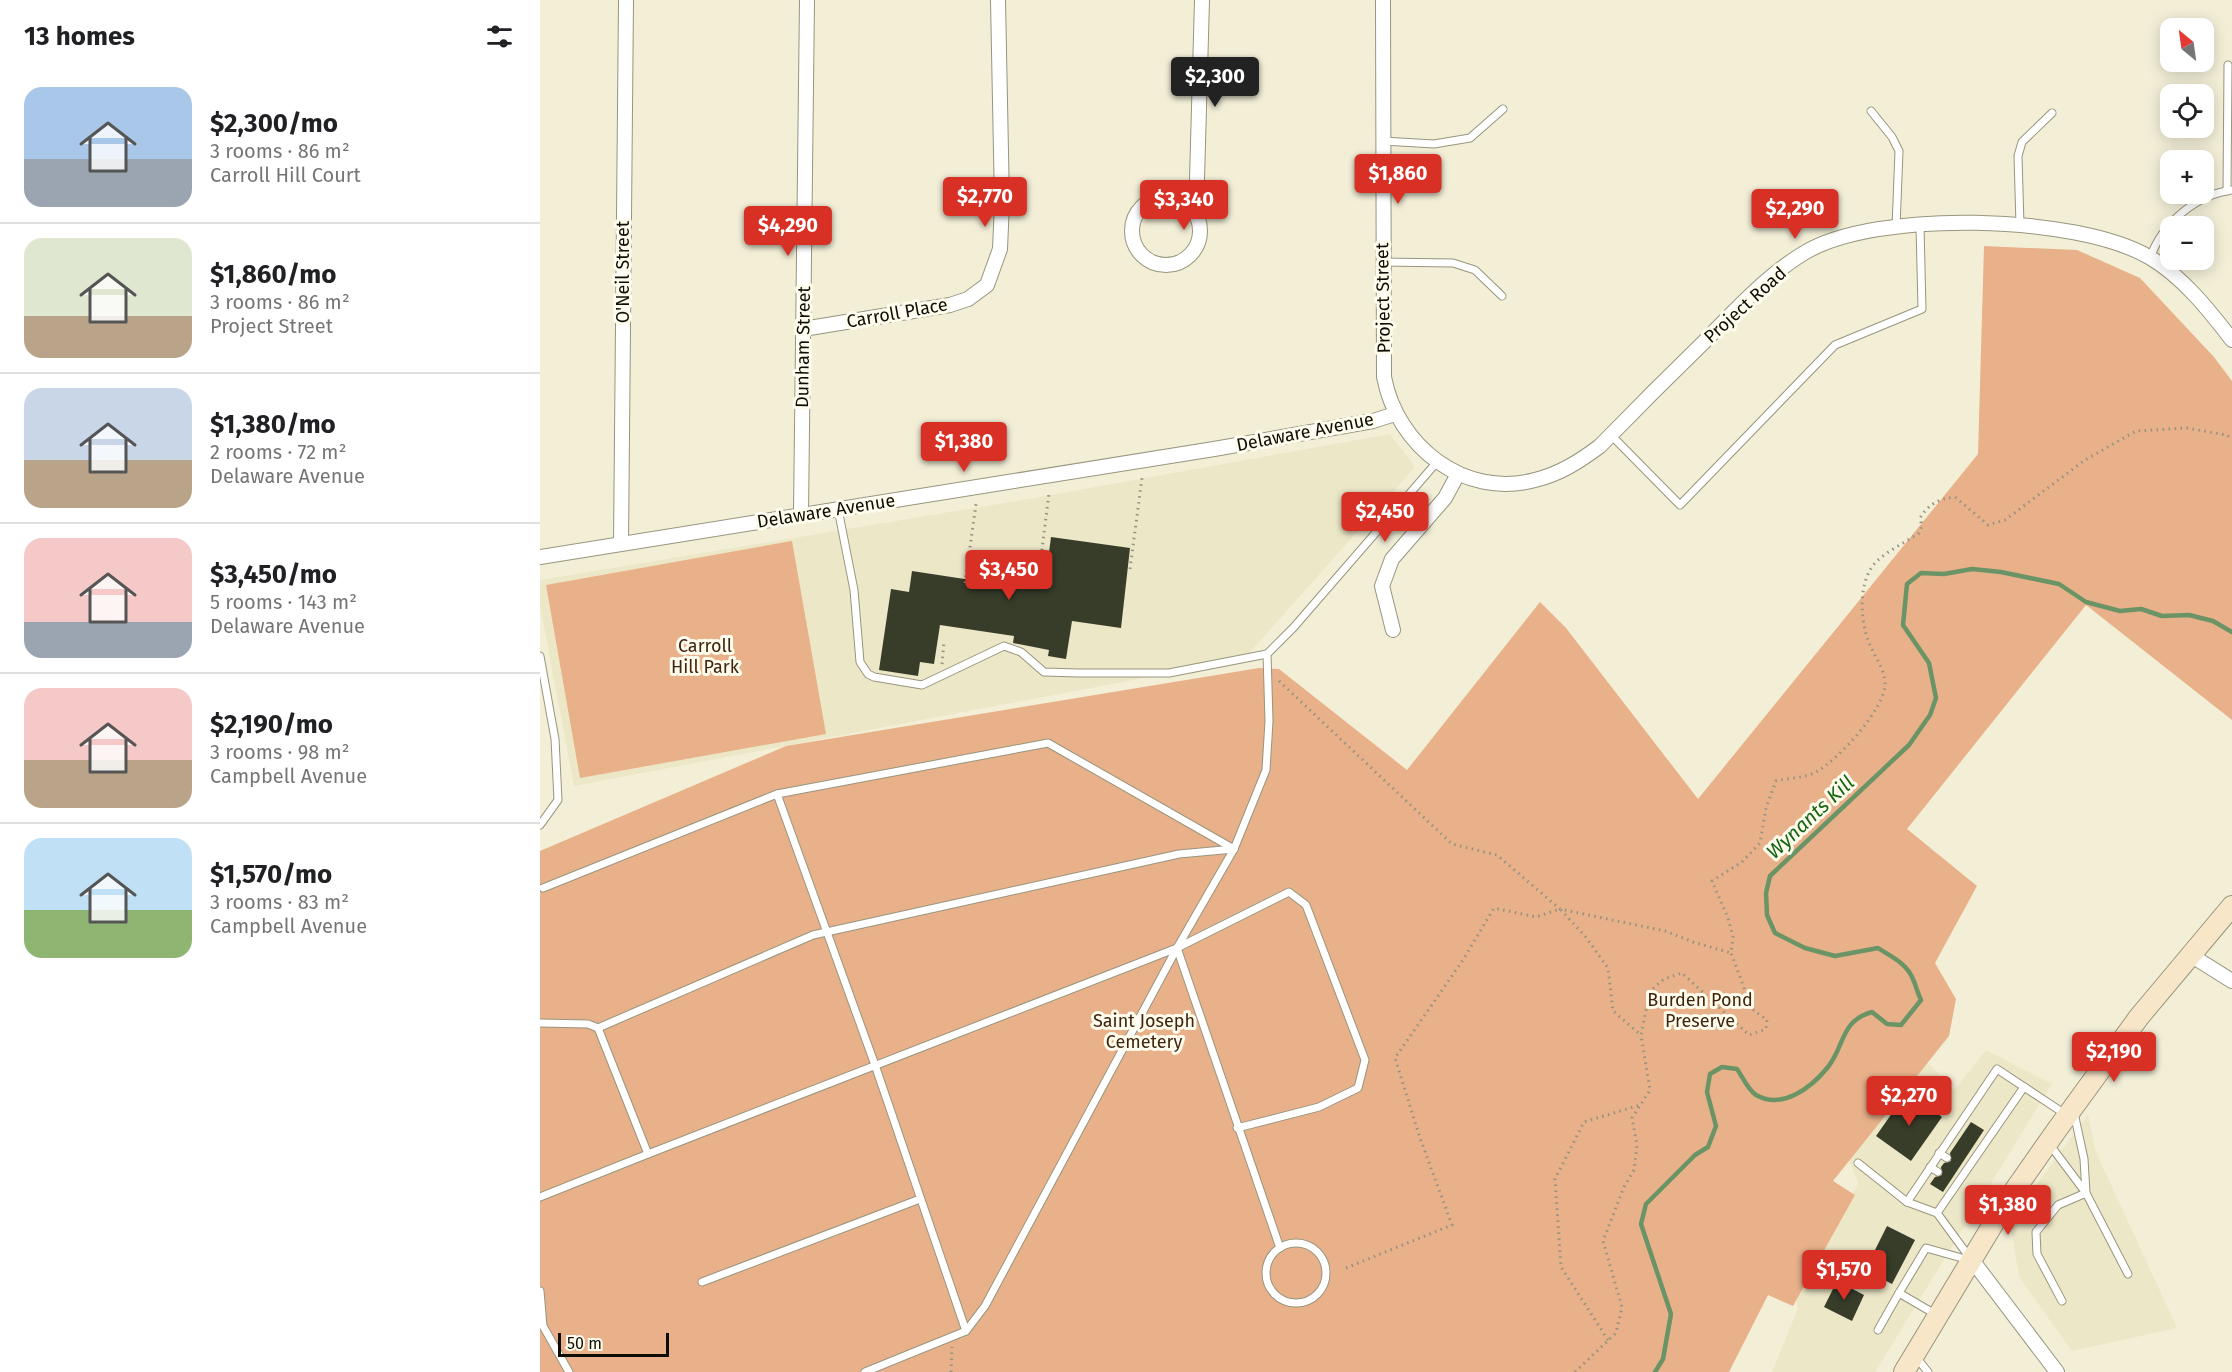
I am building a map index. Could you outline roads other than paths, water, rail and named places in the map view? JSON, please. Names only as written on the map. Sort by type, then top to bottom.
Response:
[{"type":"street","name":"O'Neil Street","points":[[621,544],[626,0]]},
{"type":"street","name":"Dunham Street","points":[[801,514],[807,0]]},
{"type":"street","name":"Carroll Place","points":[[803,329],[950,305],[968,299],[987,285],[1000,249],[1002,203],[998,0]]},
{"type":"street","points":[[1196,215],[1180,200],[1157,198],[1147,203],[1133,221],[1134,243],[1140,253],[1158,264],[1180,262],[1190,256],[1200,237],[1196,215],[1202,0]]},
{"type":"street","name":"Project Street","points":[[1383,0],[1384,376],[1395,414]]},
{"type":"street","name":"Project Road","points":[[1395,414],[1412,440],[1437,462],[1458,474],[1497,484],[1535,480],[1576,464],[1611,435],[1743,303],[1803,253],[1832,239],[1880,227],[2020,225],[2088,234],[2114,242],[2150,258],[2208,309],[2232,340]]},
{"type":"street","name":"Delaware Avenue","points":[[540,557],[1214,449],[1373,421],[1395,414]]},
{"type":"street","points":[[1393,630],[1382,586],[1392,559],[1445,498],[1458,474]]},
{"type":"street","points":[[1904,1372],[2007,1201],[2070,1111],[2139,1017],[2232,906]]},
{"type":"street","points":[[2192,956],[2232,981]]},
{"type":"street","points":[[1972,1260],[2057,1372]]},
{"type":"lane","points":[[2150,258],[2156,241],[2171,222],[2194,205],[2217,193],[2229,191],[2228,65]]},
{"type":"lane","points":[[1383,141],[1434,144],[1470,138],[1503,110]]},
{"type":"lane","points":[[1871,111],[1892,137],[1899,151],[1896,227]]},
{"type":"lane","points":[[2020,225],[2018,156],[2022,142],[2052,114]]},
{"type":"lane","points":[[1611,435],[1680,505],[1835,345],[1922,309],[1920,226]]},
{"type":"lane","points":[[1382,262],[1453,262],[1475,270],[1502,296]]},
{"type":"lane","points":[[838,509],[854,590],[863,668],[874,677],[922,685],[1004,646],[1020,652],[1044,672],[1169,673],[1267,654],[1294,627],[1437,462]]},
{"type":"lane","points":[[865,1372],[966,1331],[985,1306],[1177,948],[1234,849],[1266,770],[1269,721],[1267,654]]},
{"type":"lane","points":[[540,656],[555,739],[558,800],[540,825]]},
{"type":"lane","points":[[543,888],[777,794],[1048,743],[1234,849]]},
{"type":"lane","points":[[777,794],[875,1065],[966,1331]]},
{"type":"lane","points":[[540,1023],[588,1024],[598,1028],[813,935],[1179,854],[1234,849]]},
{"type":"lane","points":[[540,1197],[1177,948],[1289,892],[1306,906],[1365,1060],[1358,1088],[1319,1107],[1238,1128]]},
{"type":"lane","points":[[1177,948],[1280,1248]]},
{"type":"lane","points":[[598,1028],[648,1154]]},
{"type":"lane","points":[[1906,1202],[1997,1069],[2024,1087],[2070,1111],[2084,1159],[2086,1193]]},
{"type":"lane","points":[[1937,1213],[1971,1156],[2024,1087]]},
{"type":"lane","points":[[1955,1130],[1963,1135]]},
{"type":"lane","points":[[1948,1141],[1955,1146]]},
{"type":"lane","points":[[2048,1143],[2086,1193],[2128,1274]]},
{"type":"lane","points":[[1939,1153],[1947,1158]]},
{"type":"lane","points":[[1858,1163],[1906,1202],[1937,1213],[1972,1260]]},
{"type":"lane","points":[[1930,1167],[1938,1172]]},
{"type":"lane","points":[[2062,1301],[2037,1254],[2036,1232],[2058,1205],[2086,1193]]},
{"type":"lane","points":[[702,1282],[920,1199]]},
{"type":"lane","points":[[1288,1244],[1307,1245],[1321,1257],[1325,1266],[1323,1285],[1311,1298],[1291,1303],[1273,1294],[1268,1285],[1267,1264],[1280,1248],[1288,1244]]},
{"type":"lane","points":[[1878,1330],[1926,1248],[1972,1260]]},
{"type":"lane","points":[[540,1291],[541,1327],[569,1372]]},
{"type":"lane","points":[[1899,1293],[1938,1316]]},
{"type":"lane","points":[[1914,1355],[1928,1372]]},
{"type":"waterway","name":"Wynants Kill","points":[[1655,1372],[1663,1359],[1671,1314],[1641,1224],[1646,1204],[1695,1155],[1708,1147],[1716,1126],[1707,1092],[1710,1074],[1722,1067],[1737,1069],[1756,1095],[1766,1099],[1786,1098],[1805,1089],[1821,1075],[1833,1059],[1844,1035],[1854,1021],[1872,1012],[1887,1024],[1901,1025],[1921,1000],[1906,968],[1878,948],[1835,956],[1805,948],[1775,933],[1767,915],[1766,893],[1770,876],[1909,745],[1930,715],[1936,698],[1929,663],[1903,625],[1907,584],[1921,573],[1944,574],[1972,569],[2001,572],[2059,584],[2086,602],[2120,611],[2141,609],[2162,616],[2189,615],[2213,621],[2232,632]]},
{"type":"park label","name":"Carroll Hill Park","points":[[705,656]]},
{"type":"park label","name":"Burden Pond Preserve","points":[[1700,1010]]},
{"type":"park label","name":"Saint Joseph Cemetery","points":[[1144,1031]]}]
